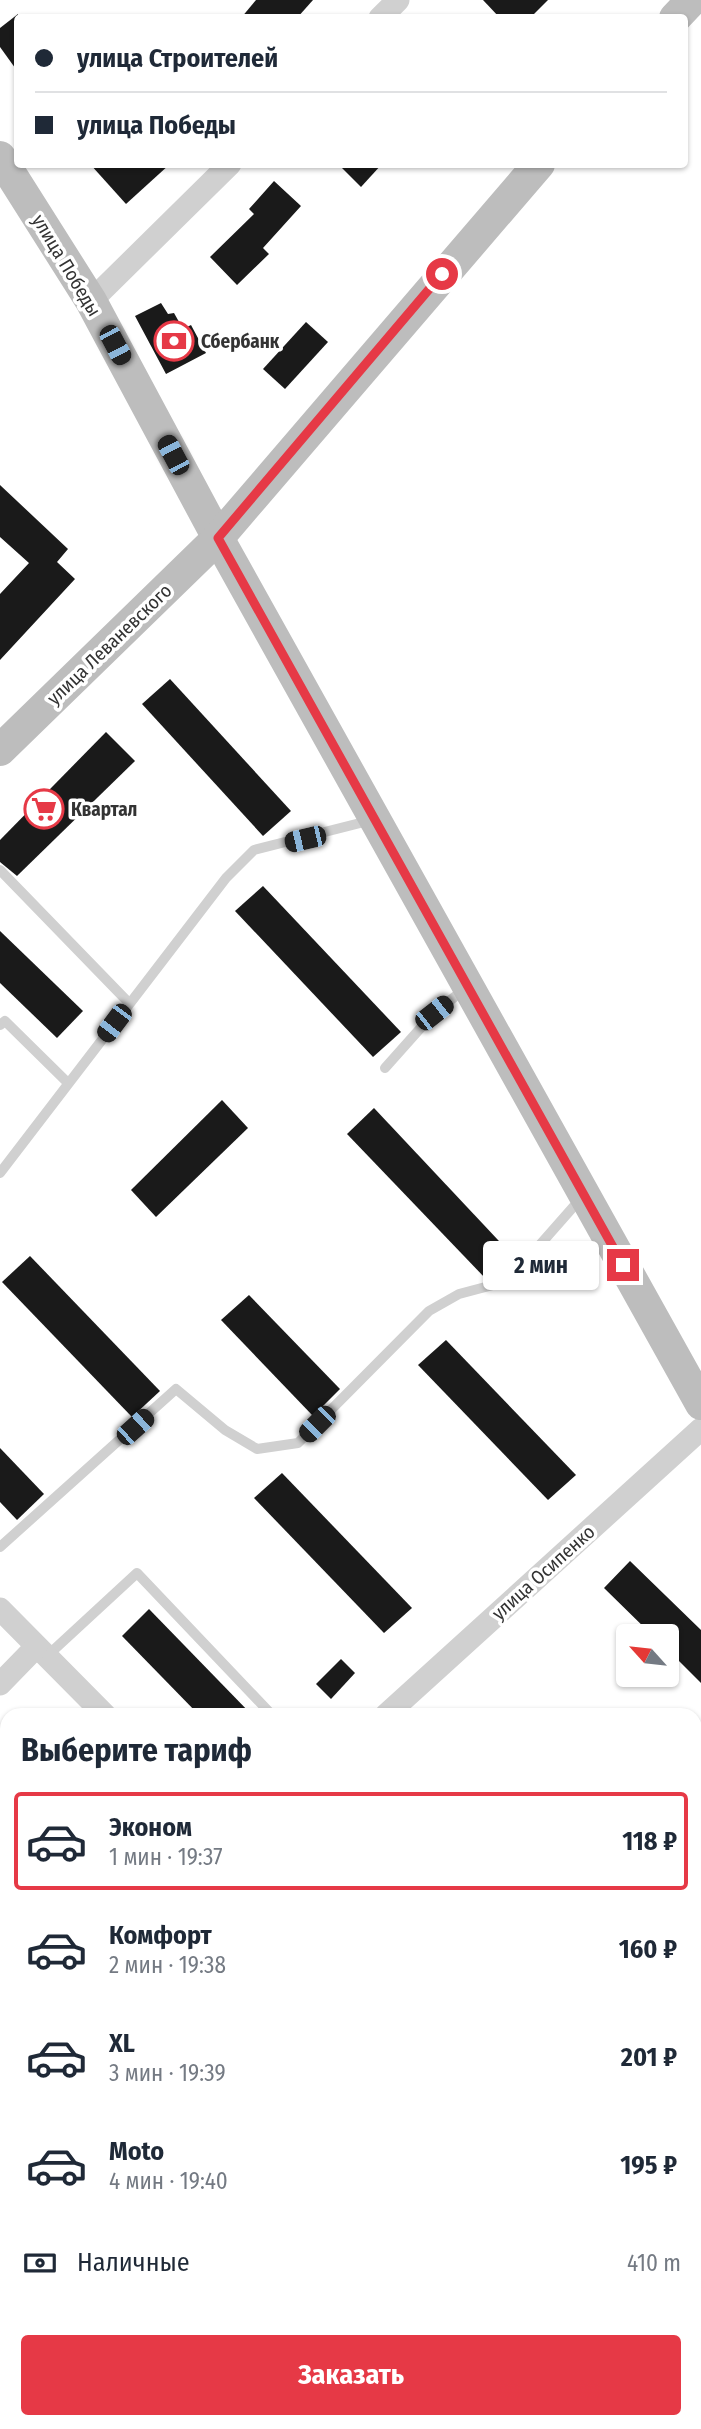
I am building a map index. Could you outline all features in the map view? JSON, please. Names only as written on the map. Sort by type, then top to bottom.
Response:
[{"type":"street","points":[[384,14],[398,0]]},
{"type":"street","points":[[679,14],[692,0]]},
{"type":"street","name":"улица Победы","points":[[0,157],[91,301],[218,538],[701,1404]]},
{"type":"street","points":[[91,301],[226,168]]},
{"type":"street","name":"улица Леваневского","points":[[0,750],[218,538],[536,168]]},
{"type":"street","name":"улица Осипенко","points":[[394,1708],[701,1429]]},
{"type":"street","points":[[0,1609],[98,1708]]},
{"type":"street","points":[[0,1684],[41,1652]]},
{"type":"lane","points":[[0,1173],[226,877],[254,850],[375,820]]},
{"type":"lane","points":[[0,870],[129,1003]]},
{"type":"lane","points":[[385,1069],[434,1013],[468,987]]},
{"type":"lane","points":[[0,1026],[5,1021],[68,1083]]},
{"type":"lane","points":[[0,1547],[176,1389],[225,1430],[257,1449],[298,1443],[429,1311],[459,1294],[508,1282],[584,1195]]},
{"type":"lane","points":[[41,1652],[137,1573],[265,1708]]},
{"type":"building","points":[[256,0],[313,0],[301,14],[244,14]]},
{"type":"building","points":[[483,0],[548,0],[534,14],[496,14]]},
{"type":"building","points":[[14,17],[14,66],[0,47],[0,28]]},
{"type":"building","points":[[94,168],[166,168],[126,204]]},
{"type":"building","points":[[342,168],[378,168],[361,187]]},
{"type":"building","points":[[274,181],[301,206],[263,248],[269,254],[237,285],[210,257],[254,214],[249,209]]},
{"type":"building","name":"Сбербанк","points":[[161,303],[168,314],[174,313],[183,329],[191,325],[206,353],[166,374],[135,316]]},
{"type":"building","points":[[306,322],[328,342],[285,389],[263,369]]},
{"type":"building","points":[[0,485],[68,549],[57,562],[75,579],[0,660],[0,594],[29,563],[0,537]]},
{"type":"building","points":[[170,679],[291,811],[263,836],[142,704]]},
{"type":"building","points":[[106,732],[135,761],[17,876],[0,862],[0,840]]},
{"type":"building","points":[[263,886],[401,1032],[373,1057],[235,911]]},
{"type":"building","points":[[0,931],[83,1011],[57,1038],[0,983]]},
{"type":"building","points":[[222,1100],[248,1128],[156,1217],[131,1190]]},
{"type":"building","points":[[374,1108],[512,1255],[486,1279],[347,1134]]},
{"type":"building","points":[[30,1256],[160,1391],[132,1417],[2,1282]]},
{"type":"building","points":[[249,1295],[340,1389],[313,1416],[221,1320]]},
{"type":"building","points":[[446,1340],[576,1475],[548,1500],[418,1365]]},
{"type":"building","points":[[0,1448],[44,1494],[17,1520],[0,1502]]},
{"type":"building","points":[[282,1473],[412,1608],[384,1633],[254,1498]]},
{"type":"building","points":[[630,1561],[701,1630],[701,1683],[679,1661],[679,1624],[641,1624],[604,1588]]},
{"type":"building","points":[[149,1609],[245,1708],[192,1708],[122,1636]]},
{"type":"building","points":[[341,1659],[355,1673],[331,1699],[316,1684]]},
{"type":"place","name":"Сбербанк","points":[[174,341]]},
{"type":"place","name":"Квартал","points":[[44,809]]},
{"type":"route","points":[[442,274],[218,538],[623,1265]]}]
